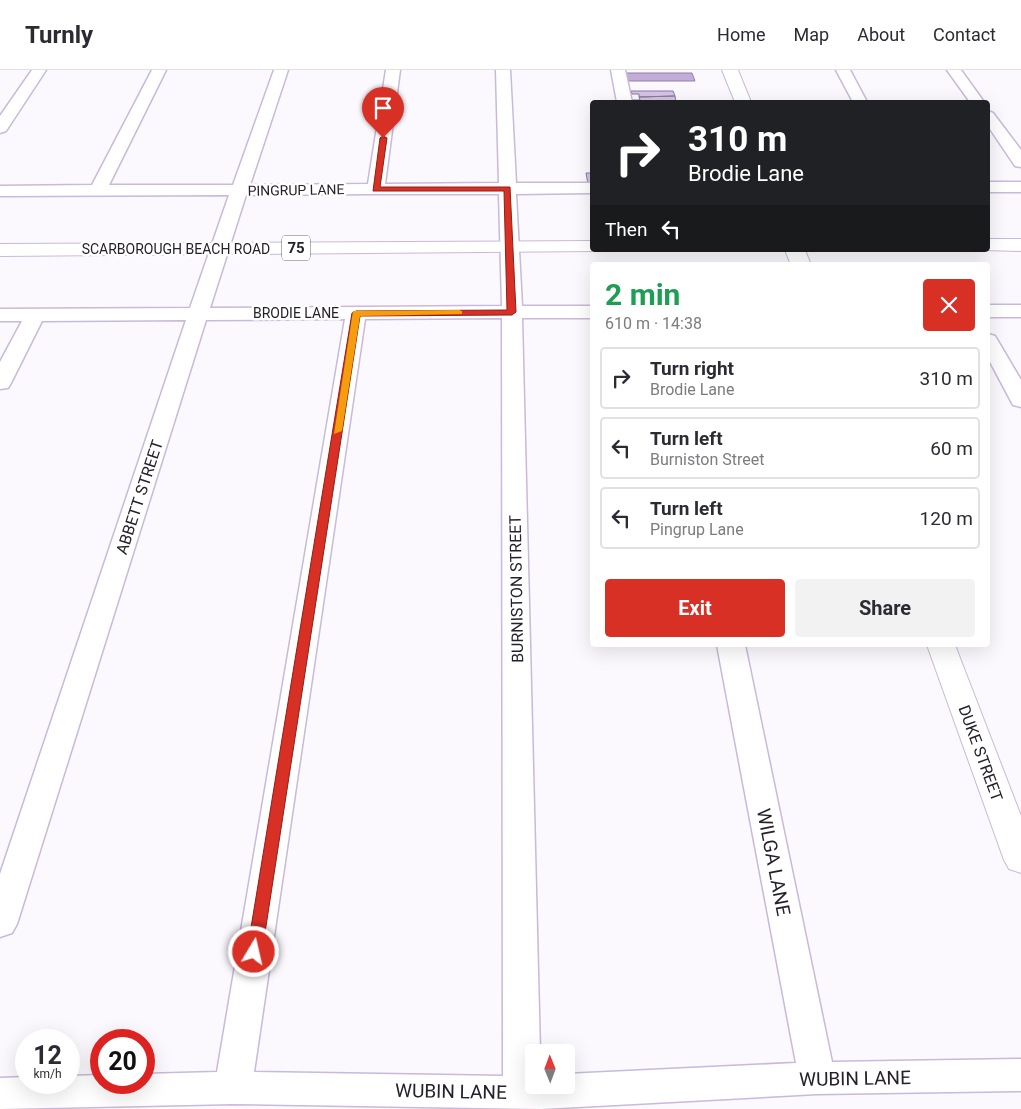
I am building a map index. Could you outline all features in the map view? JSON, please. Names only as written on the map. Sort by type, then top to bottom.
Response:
[{"type":"main road","points":[[730,70],[742,100]]},
{"type":"main road","points":[[990,245],[1021,245]]},
{"type":"main road","name":"SCARBOROUGH BEACH ROAD","points":[[0,250],[590,247]]},
{"type":"main road","name":"DUKE STREET","points":[[942,647],[1021,860]]},
{"type":"street","points":[[0,128],[39,70]]},
{"type":"street","points":[[98,191],[159,70]]},
{"type":"street","name":"ABBETT STREET","points":[[0,924],[198,314],[281,70]]},
{"type":"street","points":[[376,190],[393,70]]},
{"type":"street","name":"BURNISTON STREET","points":[[503,70],[512,312],[523,1100]]},
{"type":"street","points":[[618,70],[625,100]]},
{"type":"street","points":[[843,70],[859,100]]},
{"type":"street","points":[[954,70],[976,100]]},
{"type":"street","points":[[990,119],[1021,162]]},
{"type":"street","points":[[990,187],[1021,187]]},
{"type":"street","name":"PINGRUP LANE","points":[[0,191],[590,188]]},
{"type":"street","points":[[990,311],[1021,311]]},
{"type":"street","name":"BRODIE LANE","points":[[0,315],[590,312]]},
{"type":"street","points":[[233,1088],[356,313]]},
{"type":"street","points":[[0,383],[35,315]]},
{"type":"street","points":[[990,344],[1021,400]]},
{"type":"street","name":"WILGA LANE","points":[[731,647],[817,1078]]},
{"type":"street","name":"WUBIN LANE","points":[[0,1094],[233,1088],[523,1100],[817,1078],[1021,1075]]},
{"type":"shaded area","points":[[625,73],[692,73],[695,81],[626,81]]},
{"type":"building","points":[[631,91],[673,91],[675,96],[639,97],[639,94],[632,94]]},
{"type":"building","points":[[675,96],[676,100],[640,100],[639,97]]},
{"type":"building","points":[[586,173],[590,173],[590,184],[588,184]]},
{"type":"slow traffic","points":[[338,431],[356,313],[459,313]]},
{"type":"route","points":[[254,952],[356,313],[512,312],[508,188],[376,190],[383,138]]}]
